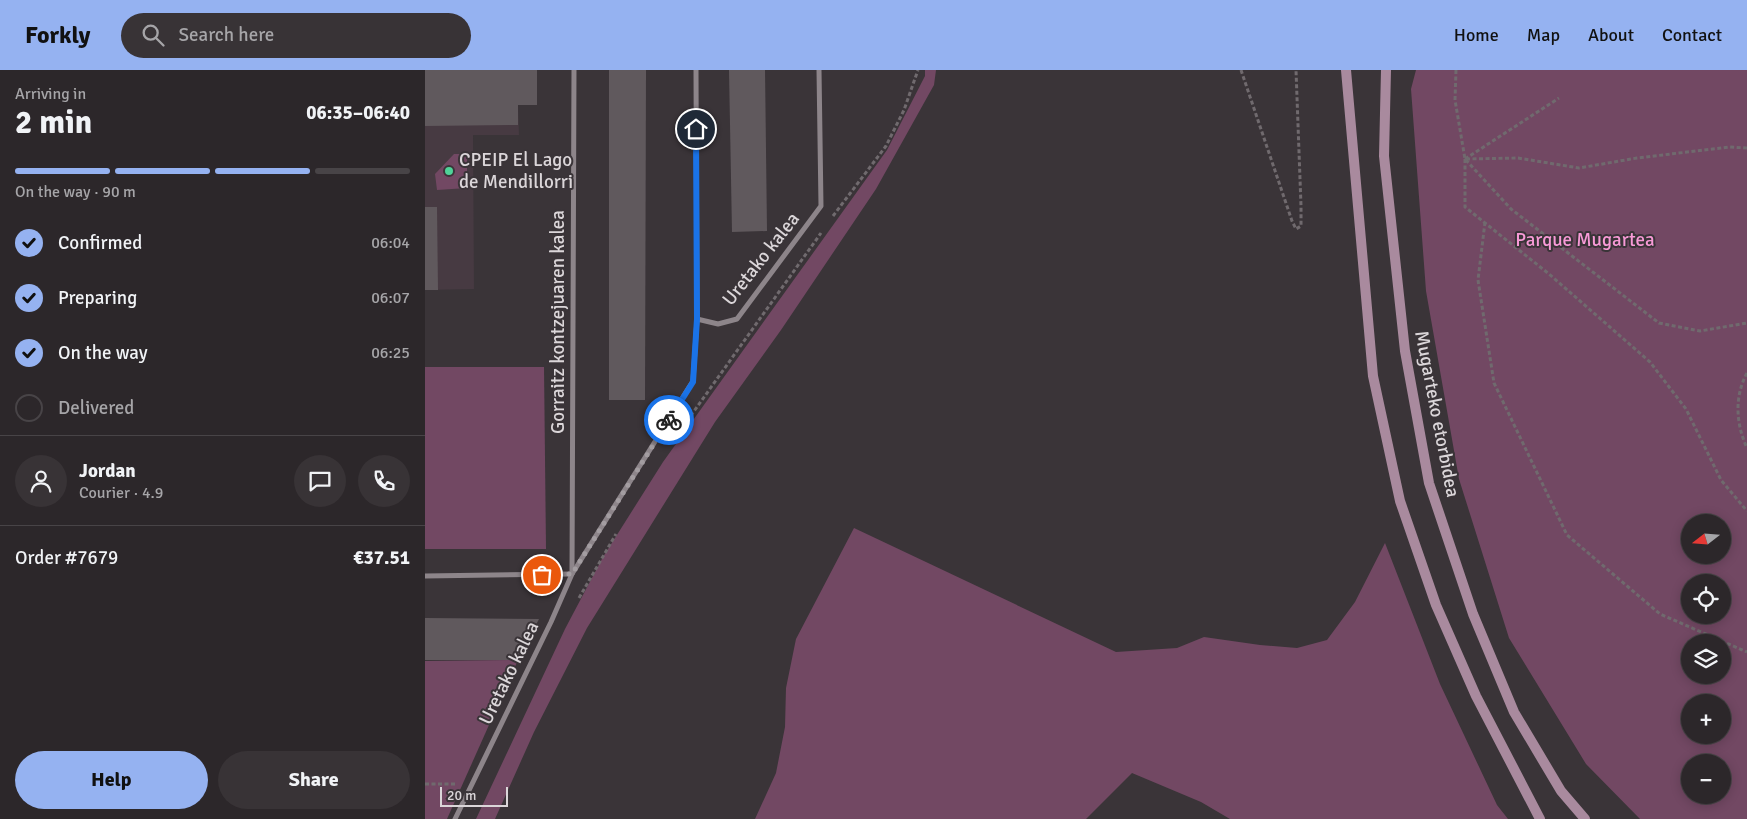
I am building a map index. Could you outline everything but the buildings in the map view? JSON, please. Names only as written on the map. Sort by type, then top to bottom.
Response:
[{"type":"street","name":"Gorraitz kontzejuaren kalea","points":[[572,574],[574,70]]},
{"type":"street","points":[[696,70],[697,319]]},
{"type":"street","name":"Uretako kalea","points":[[455,819],[551,622],[572,574],[693,382],[697,319],[718,324],[737,318],[821,206],[819,70]]},
{"type":"street","points":[[1346,70],[1373,376],[1400,501],[1440,614],[1476,696],[1540,819]]},
{"type":"street","name":"Mugarteko etorbidea","points":[[1387,70],[1384,156],[1405,351],[1429,483],[1473,614],[1514,712],[1561,791],[1585,819]]},
{"type":"street","points":[[425,576],[572,574]]},
{"type":"path","points":[[833,217],[886,146],[903,110],[918,70]]},
{"type":"path","points":[[1241,70],[1292,221],[1297,229],[1301,226],[1301,206],[1296,70]]},
{"type":"path","points":[[1456,70],[1455,100],[1465,159],[1465,207],[1549,274],[1650,362],[1686,408],[1721,480],[1747,511]]},
{"type":"path","points":[[1465,159],[1559,98]]},
{"type":"path","points":[[1465,159],[1519,158],[1579,168],[1702,150],[1730,147],[1747,148]]},
{"type":"path","points":[[1465,159],[1511,209],[1659,323],[1700,331],[1747,323]]},
{"type":"path","points":[[1485,222],[1479,280],[1494,383],[1567,535],[1660,614],[1747,652]]},
{"type":"path","points":[[683,426],[827,225]]},
{"type":"path","points":[[1747,373],[1742,382],[1737,407],[1740,433],[1747,448]]},
{"type":"path","points":[[576,602],[620,526]]},
{"type":"path","points":[[425,784],[471,783]]},
{"type":"shaded area","name":"CPEIP El Lago de Mendillorri","points":[[425,70],[518,105],[519,135],[473,135],[474,289],[425,290]]},
{"type":"green space","points":[[925,70],[936,70],[934,85],[876,189],[781,330],[715,422],[587,628],[534,732],[495,819],[476,819],[565,629],[603,557],[663,462],[887,150],[925,76]]},
{"type":"green space","name":"Parque Mugartea","points":[[1416,70],[1747,70],[1747,819],[1640,819],[1586,764],[1509,638],[1459,479],[1426,291],[1411,89]]},
{"type":"green space","points":[[454,154],[467,154],[467,188],[437,190],[435,174]]},
{"type":"green space","points":[[425,367],[544,367],[546,549],[425,549]]},
{"type":"green space","points":[[854,528],[1116,652],[1177,648],[1204,637],[1297,648],[1327,640],[1355,602],[1385,543],[1440,684],[1497,805],[1508,819],[1230,819],[1201,802],[1132,773],[1086,819],[755,819],[776,773],[785,727],[786,688],[796,639]]},
{"type":"green space","points":[[518,660],[447,819],[425,819],[425,661]]},
{"type":"way so far","points":[[542,575],[572,574],[669,420]]},
{"type":"place","name":"CPEIP El Lago de Mendillorri","points":[[449,171]]},
{"type":"route","points":[[669,420],[693,382],[697,319],[696,129]]}]
